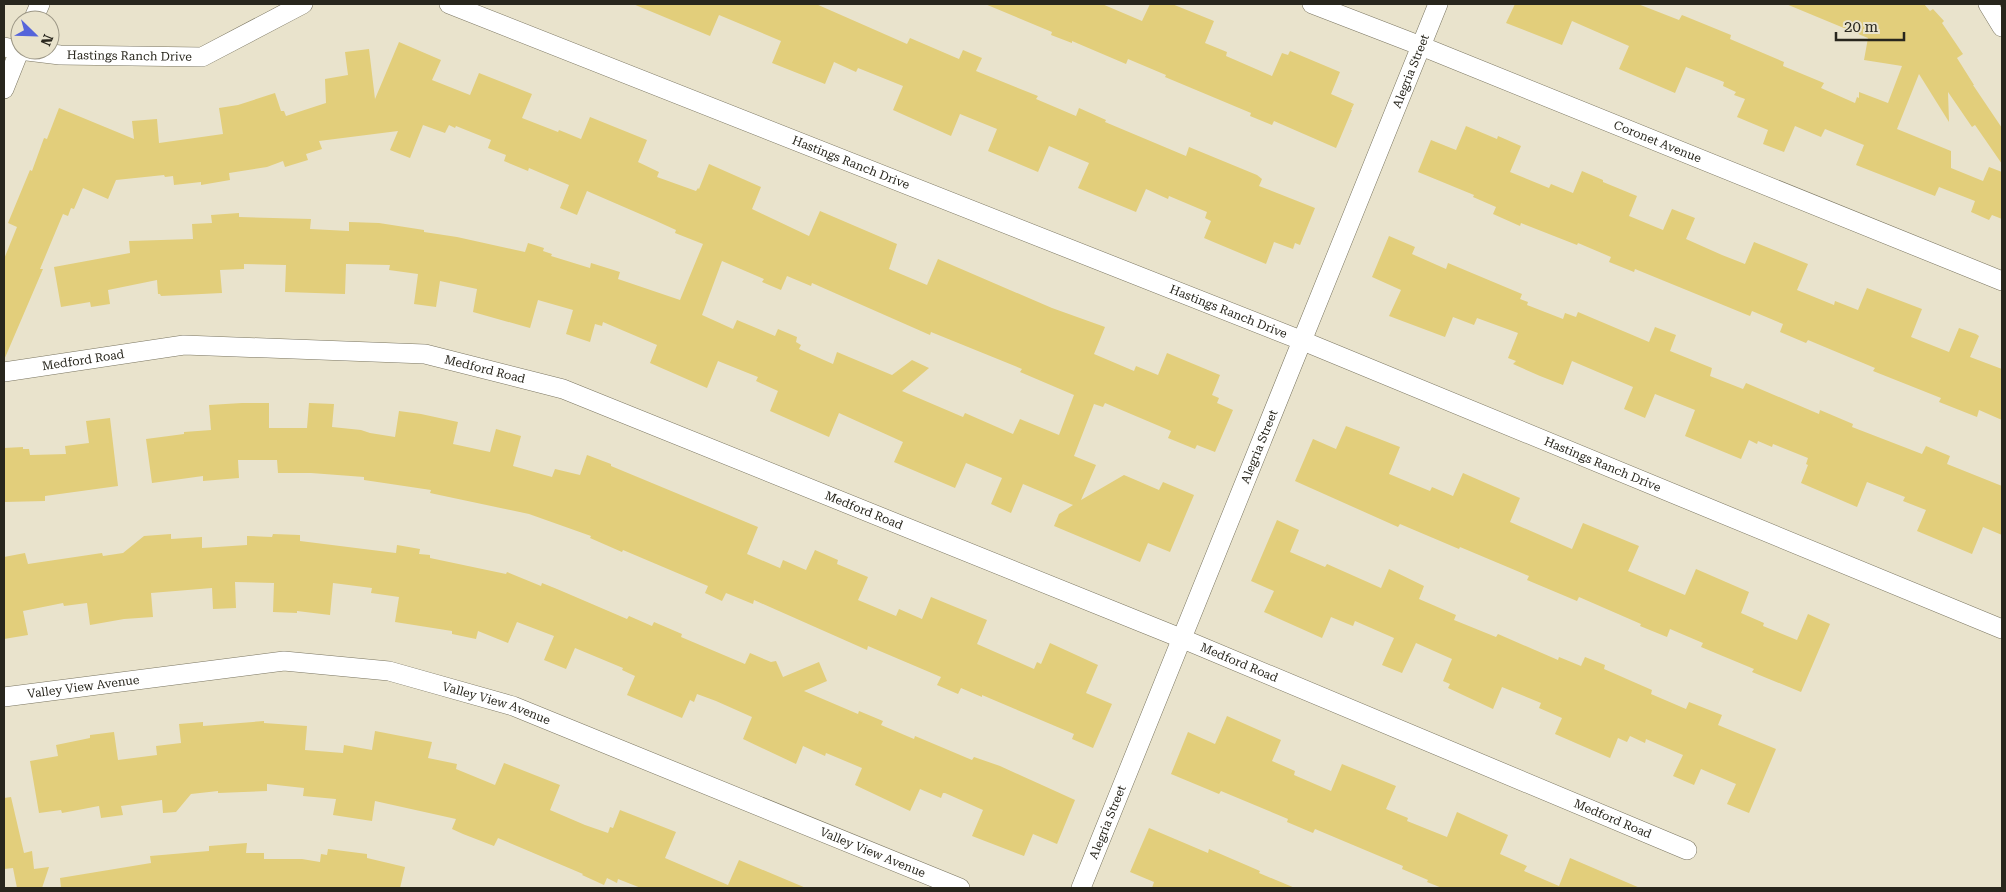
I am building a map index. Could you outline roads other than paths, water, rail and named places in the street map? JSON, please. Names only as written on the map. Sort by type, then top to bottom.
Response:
[{"type":"street","name":"Hastings Ranch Drive","points":[[60,55],[202,57],[303,4]]},
{"type":"street","name":"Hastings Ranch Drive","points":[[449,4],[1303,341],[2002,630]]},
{"type":"street","name":"Coronet Avenue","points":[[1312,4],[1421,46],[2002,281]]},
{"type":"street","name":"Alegria Street","points":[[1081,888],[1438,4]]},
{"type":"street","points":[[1988,4],[2002,26]]},
{"type":"street","points":[[4,89],[11,60]]},
{"type":"street","name":"Medford Road","points":[[4,372],[184,345],[425,354],[563,389],[1183,639],[1687,850]]},
{"type":"street","name":"Valley View Avenue","points":[[4,696],[284,661],[389,671],[513,706],[960,888]]}]
